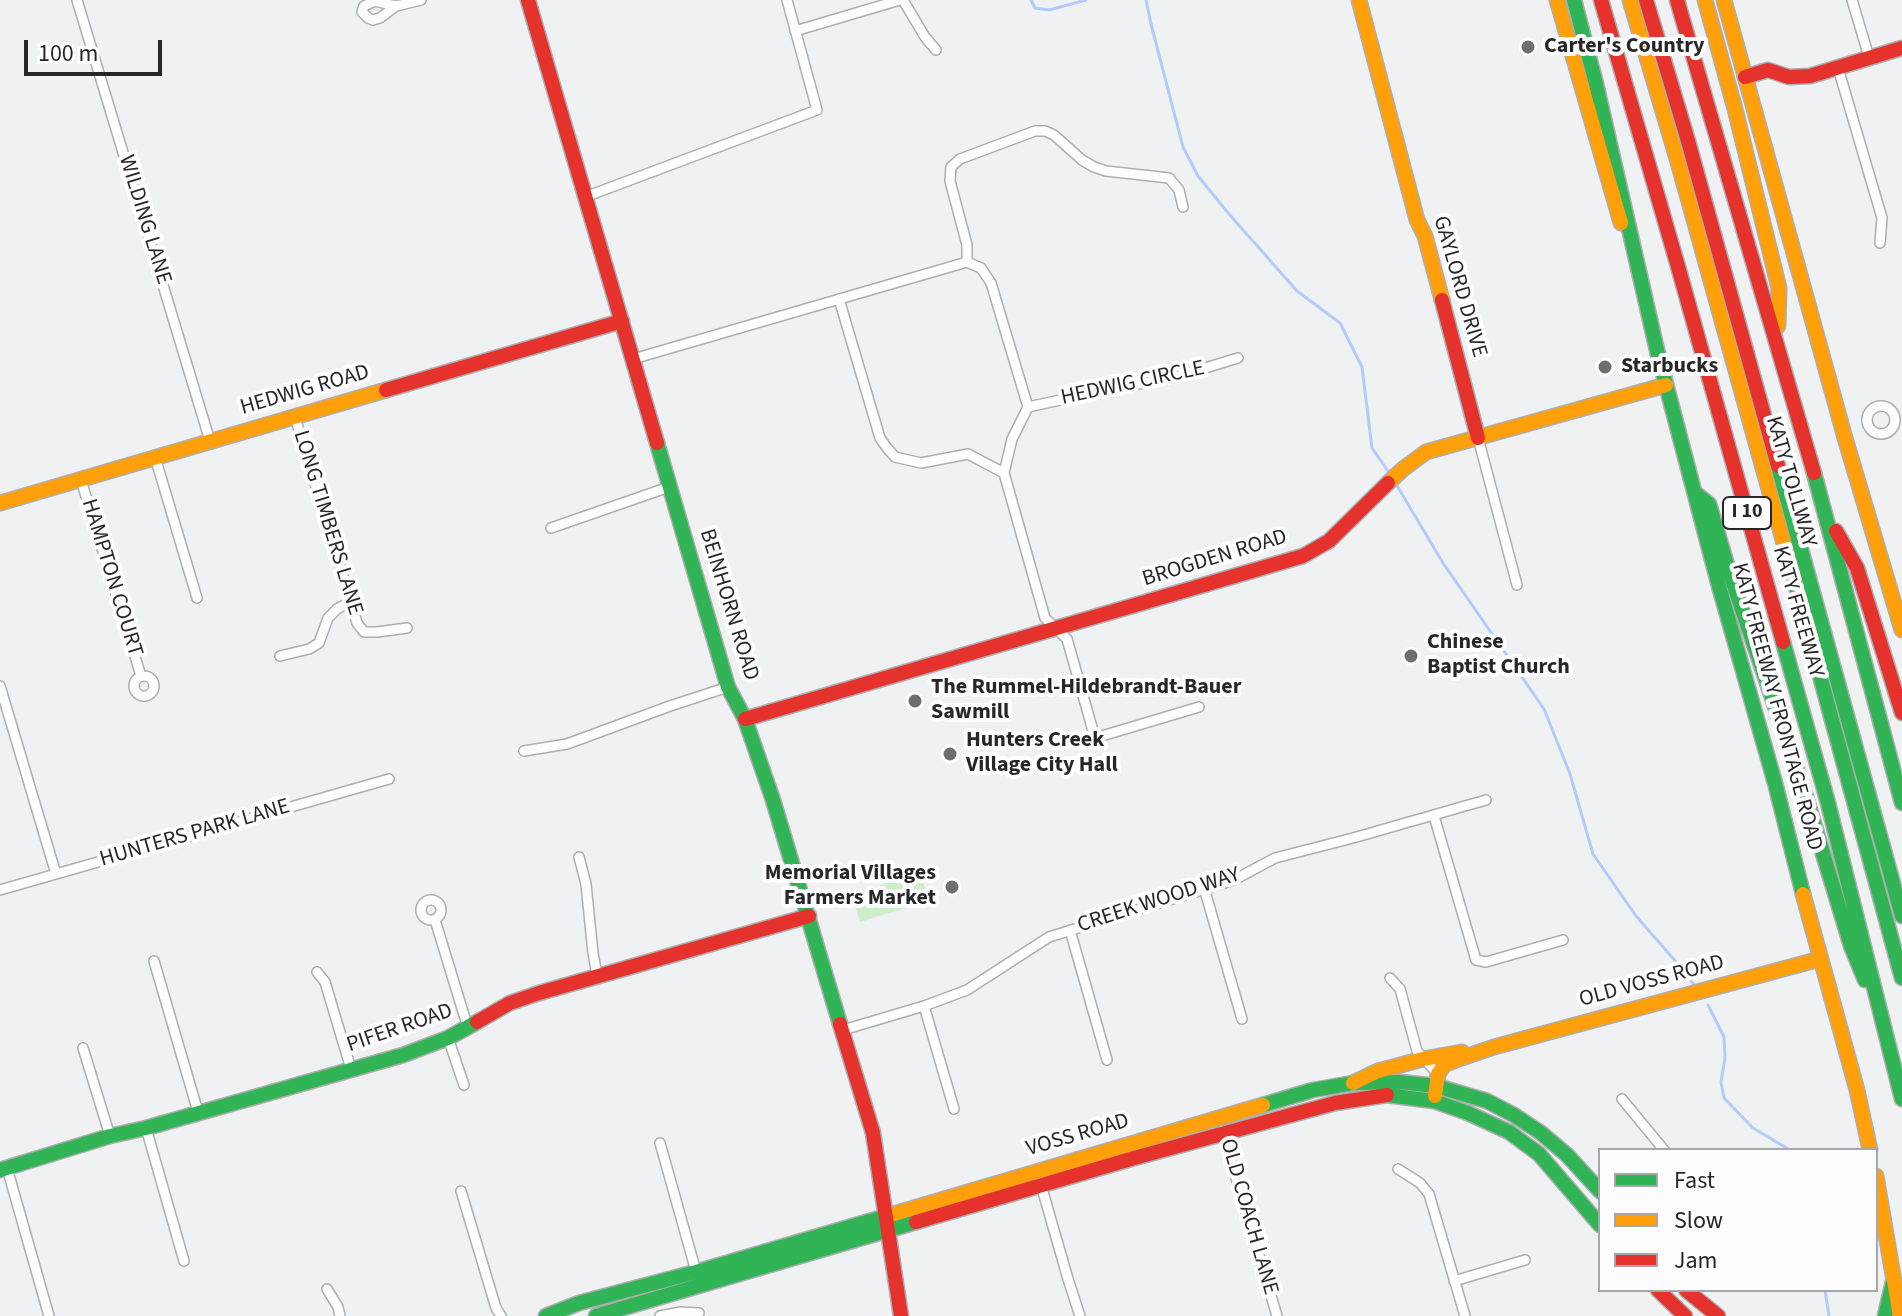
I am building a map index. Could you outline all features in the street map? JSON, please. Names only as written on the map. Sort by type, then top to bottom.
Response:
[{"type":"main road","name":"BEINHORN ROAD","points":[[528,0],[728,687],[745,719],[773,800],[873,1133],[901,1316]]},
{"type":"main road","name":"GAYLORD DRIVE","points":[[1359,0],[1478,438]]},
{"type":"main road","name":"KATY FREEWAY FRONTAGE ROAD","points":[[1557,0],[1775,783],[1870,1148]]},
{"type":"main road","points":[[1574,0],[1659,359]]},
{"type":"main road","name":"KATY FREEWAY","points":[[1601,0],[1828,803],[1902,1099]]},
{"type":"main road","name":"KATY TOLLWAY","points":[[1630,0],[1833,718],[1902,978]]},
{"type":"main road","name":"KATY TOLLWAY","points":[[1646,0],[1688,141],[1902,916]]},
{"type":"main road","points":[[1677,0],[1825,512],[1902,803]]},
{"type":"main road","points":[[1705,0],[1729,83],[1779,288],[1777,344]]},
{"type":"main road","points":[[1724,0],[1845,438],[1902,630]]},
{"type":"main road","points":[[1745,77],[1768,70],[1789,77],[1810,76],[1902,48]]},
{"type":"main road","name":"HEDWIG ROAD","points":[[0,503],[622,321]]},
{"type":"main road","name":"BROGDEN ROAD","points":[[745,719],[1303,556],[1329,541],[1403,469],[1426,452],[1666,385]]},
{"type":"main road","points":[[1695,493],[1709,504],[1805,794],[1851,946],[1885,1029]]},
{"type":"main road","points":[[1825,512],[1857,568],[1902,713]]},
{"type":"main road","name":"PIFER ROAD","points":[[4,1169],[110,1136],[403,1055],[448,1038],[510,1003],[597,975],[809,916]]},
{"type":"main road","name":"OLD VOSS ROAD","points":[[1436,1087],[1444,1065],[1494,1047],[1820,959]]},
{"type":"main road","name":"OLD VOSS ROAD","points":[[1353,1083],[1378,1071],[1423,1059],[1494,1047]]},
{"type":"main road","name":"VOSS ROAD","points":[[596,1316],[698,1279],[1039,1178],[1218,1118],[1313,1090],[1353,1083],[1400,1082],[1436,1087],[1487,1101],[1541,1133],[1567,1155],[1598,1189]]},
{"type":"main road","name":"VOSS ROAD","points":[[1039,1178],[1223,1134],[1335,1103],[1436,1087],[1468,1113],[1509,1132],[1539,1154],[1597,1215]]},
{"type":"main road","points":[[1878,1186],[1898,1287],[1900,1316]]},
{"type":"main road","name":"VOSS ROAD","points":[[546,1316],[579,1303],[698,1279]]},
{"type":"main road","points":[[1885,1316],[1898,1287]]},
{"type":"main road","points":[[1660,1292],[1685,1316]]},
{"type":"main road","points":[[1688,1292],[1710,1314]]},
{"type":"street","name":"WILDING LANE","points":[[77,0],[210,441]]},
{"type":"street","points":[[396,6],[421,0]]},
{"type":"street","points":[[585,197],[817,110],[787,0]]},
{"type":"street","points":[[795,31],[902,0],[936,50]]},
{"type":"street","points":[[1852,0],[1869,57]]},
{"type":"street","points":[[1838,68],[1882,218],[1880,243]]},
{"type":"street","points":[[967,262],[967,245],[950,181],[951,167],[960,159],[1035,131],[1054,135],[1094,167],[1169,178],[1179,190],[1183,207]]},
{"type":"street","points":[[633,359],[967,262],[981,268],[991,283],[1028,407],[1012,439],[1004,473],[1045,618],[1067,639],[1095,738],[1199,707]]},
{"type":"street","points":[[839,299],[880,438],[895,457],[921,463],[968,454],[1004,473]]},
{"type":"street","name":"HEDWIG CIRCLE","points":[[1028,407],[1172,378],[1238,358]]},
{"type":"street","name":"LONG TIMBERS LANE","points":[[295,417],[357,623],[364,632],[407,628]]},
{"type":"street","name":"GAYLORD DRIVE","points":[[1478,438],[1517,585]]},
{"type":"street","points":[[155,457],[197,598]]},
{"type":"street","name":"HAMPTON COURT","points":[[81,480],[141,676]]},
{"type":"street","points":[[551,528],[669,487]]},
{"type":"street","points":[[280,656],[309,649],[319,643],[328,618],[350,602]]},
{"type":"street","points":[[0,686],[56,874]]},
{"type":"street","points":[[524,751],[567,744],[728,687]]},
{"type":"street","name":"HUNTERS PARK LANE","points":[[0,890],[389,779]]},
{"type":"street","name":"CREEK WOOD WAY","points":[[843,1030],[967,990],[1049,937],[1234,880],[1275,858],[1486,800]]},
{"type":"street","points":[[1434,816],[1476,960],[1486,962],[1563,940]]},
{"type":"street","points":[[579,857],[586,884],[597,975]]},
{"type":"street","points":[[1204,888],[1242,1019]]},
{"type":"street","points":[[435,920],[468,1028]]},
{"type":"street","points":[[1070,930],[1107,1060]]},
{"type":"street","points":[[154,961],[198,1112]]},
{"type":"street","points":[[317,972],[325,982],[351,1069]]},
{"type":"street","points":[[1390,978],[1400,989],[1417,1051],[1436,1087]]},
{"type":"street","points":[[924,1006],[954,1109]]},
{"type":"street","points":[[448,1038],[464,1085]]},
{"type":"street","points":[[83,1048],[110,1136]]},
{"type":"street","points":[[1622,1099],[1662,1148]]},
{"type":"street","name":"OLD COACH LANE","points":[[1218,1118],[1277,1316]]},
{"type":"street","points":[[146,1128],[184,1261]]},
{"type":"street","points":[[660,1143],[698,1279]]},
{"type":"street","points":[[4,1169],[49,1316]]},
{"type":"street","points":[[1398,1169],[1420,1183],[1429,1194],[1465,1316]]},
{"type":"street","points":[[1039,1178],[1080,1316]]},
{"type":"street","points":[[461,1191],[501,1316]]},
{"type":"street","points":[[1454,1281],[1525,1260]]},
{"type":"street","points":[[327,1289],[340,1316]]},
{"type":"street","points":[[660,1316],[699,1313]]},
{"type":"green space","points":[[920,873],[929,901],[860,922],[852,894]]},
{"type":"waterway","points":[[1031,0],[1035,8],[1049,10],[1086,0]]},
{"type":"waterway","points":[[1146,0],[1183,147],[1198,176],[1297,291],[1340,323],[1362,367],[1372,448],[1390,474]]},
{"type":"waterway","points":[[1396,484],[1443,563],[1544,709],[1570,774],[1593,854],[1636,916],[1694,985]]},
{"type":"waterway","points":[[1708,1005],[1724,1037],[1721,1082],[1724,1098],[1753,1128],[1787,1148]]},
{"type":"waterway","points":[[1825,1292],[1829,1316]]},
{"type":"traffic: fast","points":[[1574,0],[1659,359]]},
{"type":"traffic: fast","points":[[1657,350],[1803,894]]},
{"type":"traffic: fast","points":[[657,443],[728,687],[745,719],[773,800],[840,1024]]},
{"type":"traffic: fast","points":[[1778,466],[1902,916]]},
{"type":"traffic: fast","points":[[1814,473],[1902,803]]},
{"type":"traffic: fast","points":[[1695,493],[1709,504],[1805,794],[1851,946],[1865,980]]},
{"type":"traffic: fast","points":[[1790,565],[1902,978]]},
{"type":"traffic: fast","points":[[1783,642],[1828,803],[1902,1099]]},
{"type":"traffic: fast","points":[[0,1170],[110,1136],[403,1055],[448,1038],[477,1022]]},
{"type":"traffic: fast","points":[[1263,1105],[1313,1090],[1353,1083],[1400,1082],[1436,1086],[1487,1101],[1514,1115],[1567,1155],[1598,1189]]},
{"type":"traffic: fast","points":[[1387,1095],[1434,1101],[1509,1132],[1539,1154],[1598,1223]]},
{"type":"traffic: fast","points":[[546,1316],[579,1303],[887,1216]]},
{"type":"traffic: fast","points":[[596,1316],[916,1222]]},
{"type":"traffic: fast","points":[[1885,1316],[1893,1282]]},
{"type":"traffic: slow","points":[[1359,0],[1417,220],[1425,236],[1442,300]]},
{"type":"traffic: slow","points":[[1557,0],[1621,223]]},
{"type":"traffic: slow","points":[[1630,0],[1790,565]]},
{"type":"traffic: slow","points":[[1705,0],[1779,288],[1778,326]]},
{"type":"traffic: slow","points":[[1724,0],[1845,438],[1902,630]]},
{"type":"traffic: slow","points":[[1388,483],[1426,452],[1666,385]]},
{"type":"traffic: slow","points":[[0,503],[386,390]]},
{"type":"traffic: slow","points":[[1803,894],[1857,1090],[1870,1148]]},
{"type":"traffic: slow","points":[[1435,1096],[1438,1074],[1444,1065],[1456,1060],[1820,959]]},
{"type":"traffic: slow","points":[[1353,1083],[1378,1071],[1462,1052]]},
{"type":"traffic: slow","points":[[887,1216],[1263,1105]]},
{"type":"traffic: slow","points":[[1878,1188],[1900,1316]]},
{"type":"traffic: jam","points":[[528,0],[657,443]]},
{"type":"traffic: jam","points":[[1601,0],[1783,642]]},
{"type":"traffic: jam","points":[[1646,0],[1778,466]]},
{"type":"traffic: jam","points":[[1677,0],[1814,473]]},
{"type":"traffic: jam","points":[[1745,77],[1768,70],[1789,77],[1810,76],[1902,48]]},
{"type":"traffic: jam","points":[[1442,300],[1478,438]]},
{"type":"traffic: jam","points":[[386,390],[622,321]]},
{"type":"traffic: jam","points":[[745,719],[1303,556],[1329,541],[1388,483]]},
{"type":"traffic: jam","points":[[1836,531],[1857,568],[1902,713]]},
{"type":"traffic: jam","points":[[477,1022],[510,1003],[539,993],[809,916]]},
{"type":"traffic: jam","points":[[840,1024],[873,1133],[901,1316]]},
{"type":"traffic: jam","points":[[916,1222],[1335,1103],[1387,1095]]},
{"type":"traffic: jam","points":[[1660,1292],[1685,1316]]},
{"type":"traffic: jam","points":[[1688,1292],[1718,1316]]},
{"type":"place","name":"Carter's Country","points":[[1528,47]]},
{"type":"place","name":"Starbucks","points":[[1605,367]]},
{"type":"place","name":"Chinese Baptist Church","points":[[1411,656]]},
{"type":"place","name":"The Rummel-Hildebrandt-Bauer Sawmill","points":[[915,701]]},
{"type":"place","name":"Hunters Creek Village City Hall","points":[[950,754]]},
{"type":"place","name":"Memorial Villages Farmers Market","points":[[952,887]]}]
